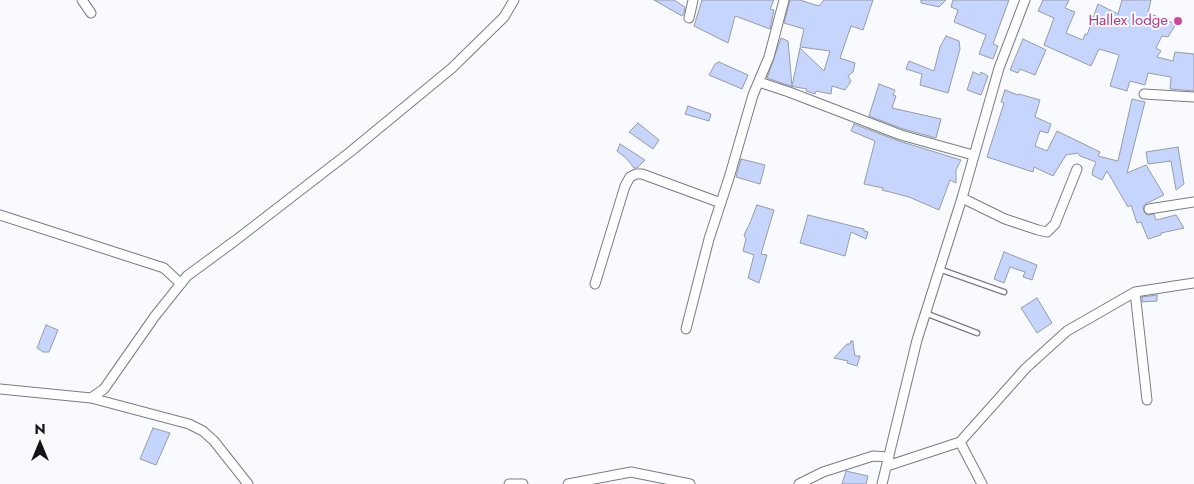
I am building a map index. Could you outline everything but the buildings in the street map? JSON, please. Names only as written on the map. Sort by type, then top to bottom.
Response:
[{"type":"street","points":[[82,0],[91,13]]},
{"type":"street","points":[[91,398],[104,389],[154,316],[187,276],[334,164],[452,68],[504,17],[514,0]]},
{"type":"street","points":[[689,18],[693,0]]},
{"type":"street","points":[[686,329],[709,239],[753,95],[769,57],[784,0]]},
{"type":"street","points":[[882,484],[925,313],[962,198],[999,68],[1026,0]]},
{"type":"street","points":[[758,82],[902,135],[973,155]]},
{"type":"street","points":[[1144,94],[1194,97]]},
{"type":"street","points":[[962,198],[1005,219],[1047,232],[1055,224],[1077,169]]},
{"type":"street","points":[[595,284],[625,186],[630,177],[642,174],[721,203]]},
{"type":"street","points":[[1149,210],[1194,202]]},
{"type":"street","points":[[0,215],[164,268],[181,284]]},
{"type":"street","points":[[799,484],[823,472],[873,456],[888,462],[960,442],[1026,368],[1067,331],[1136,292],[1194,283]]},
{"type":"street","points":[[1136,292],[1147,400]]},
{"type":"street","points":[[0,390],[91,398],[188,424],[202,431],[214,441],[248,484]]},
{"type":"street","points":[[960,442],[982,484]]},
{"type":"street","points":[[568,484],[631,472],[690,484]]},
{"type":"street","points":[[509,484],[523,484]]},
{"type":"lane","points":[[939,269],[1004,292]]},
{"type":"lane","points":[[925,313],[977,333]]},
{"type":"place","name":"Hallex lodge","points":[[1178,21]]}]
